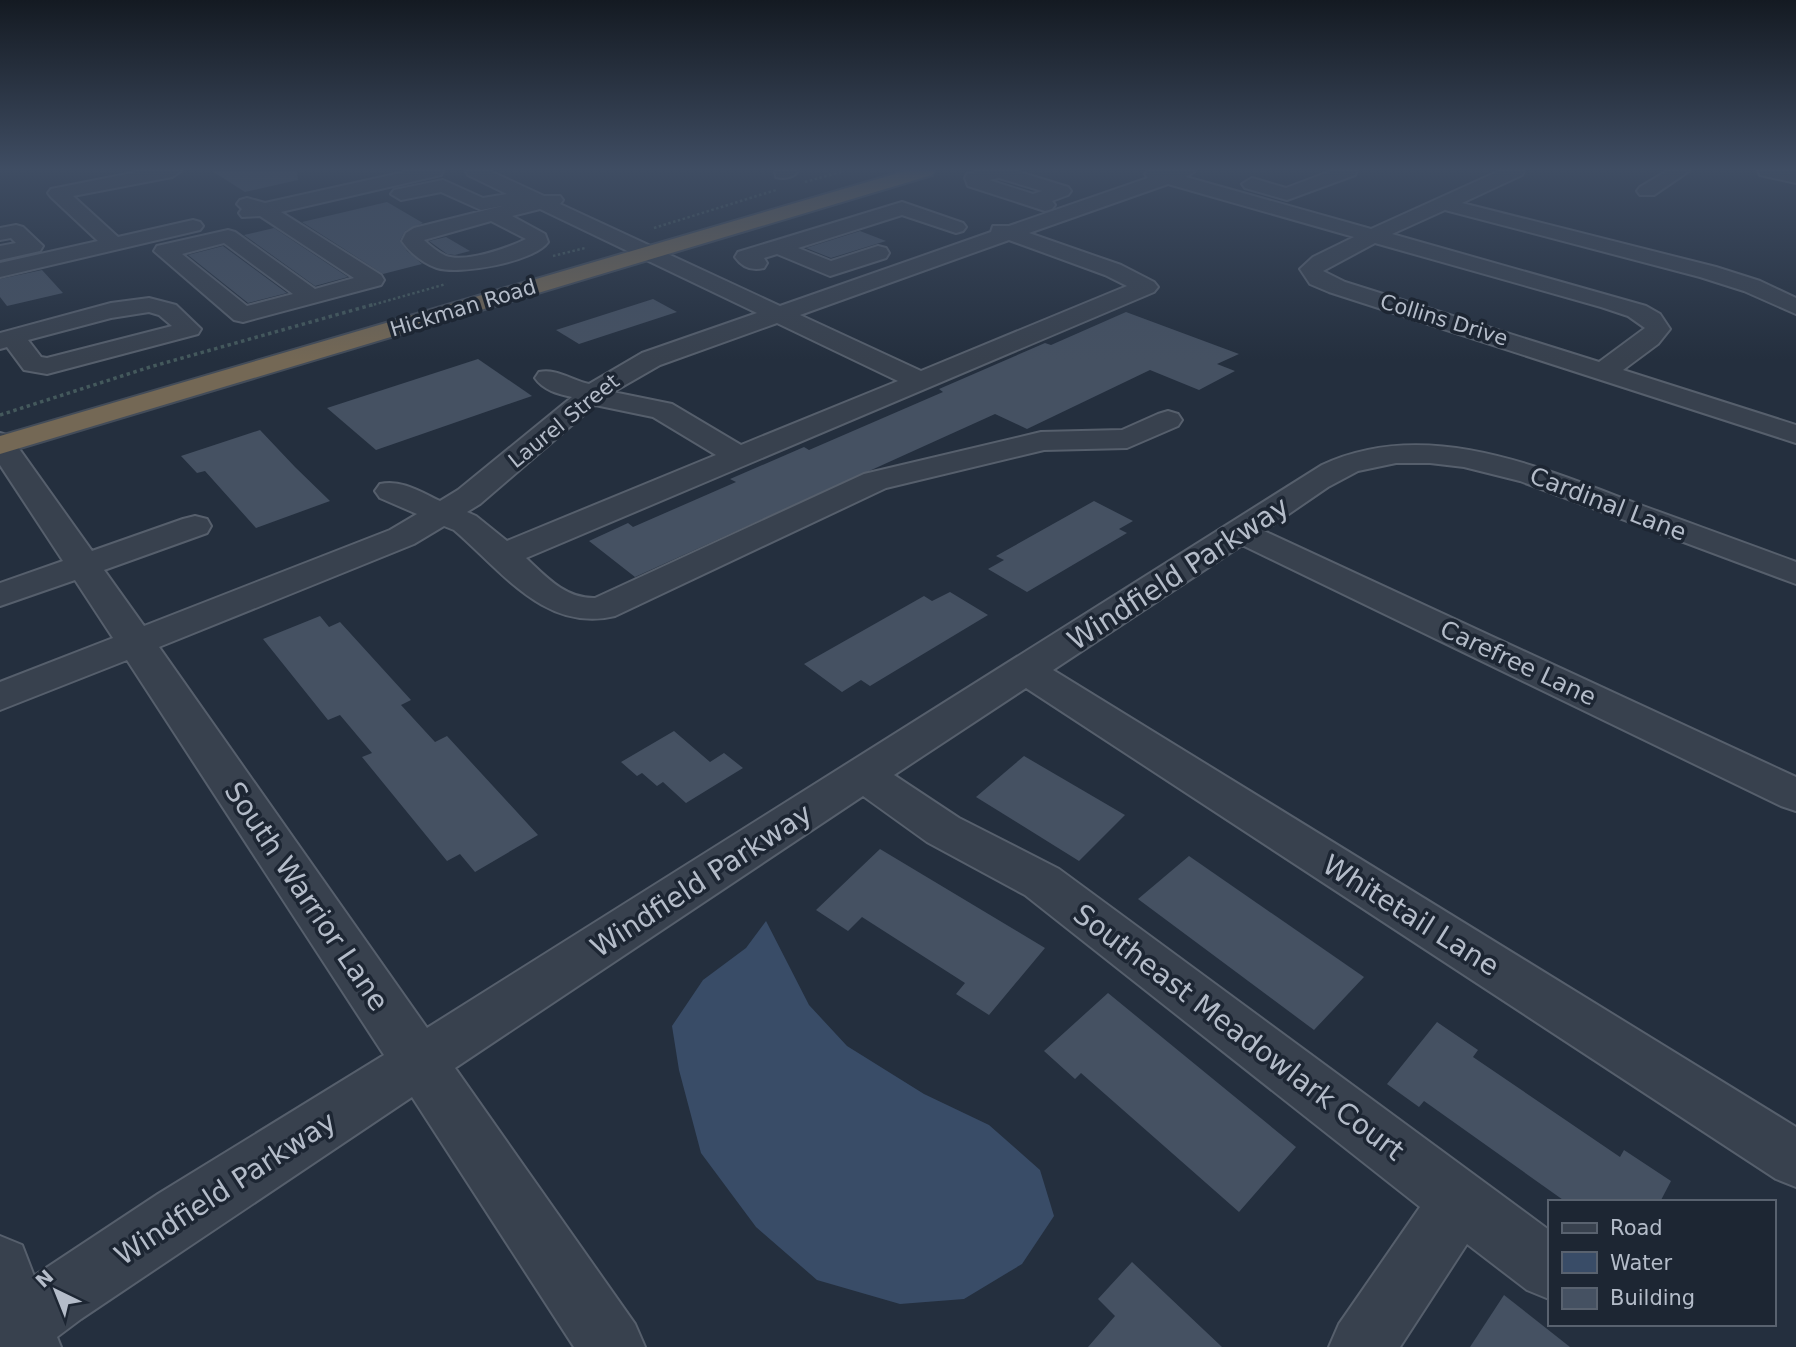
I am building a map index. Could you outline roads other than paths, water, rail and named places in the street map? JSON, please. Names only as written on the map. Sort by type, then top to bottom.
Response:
[{"type":"highway","name":"Hickman Road","points":[[0,435],[674,234]]},
{"type":"highway","name":"Hickman Road","points":[[633,246],[680,234]]},
{"type":"street","points":[[19,234],[38,253]]},
{"type":"street","points":[[103,234],[114,244]]},
{"type":"street","points":[[0,253],[38,253],[114,244],[162,234]]},
{"type":"street","points":[[300,234],[373,280]]},
{"type":"street","points":[[418,234],[413,237],[413,241],[443,262],[464,263],[533,245],[538,238],[530,234]]},
{"type":"street","points":[[474,234],[510,251]]},
{"type":"street","points":[[607,234],[920,381]]},
{"type":"street","points":[[776,272],[746,257],[820,234]]},
{"type":"street","points":[[673,289],[705,279],[831,269],[901,238],[895,234]]},
{"type":"street","points":[[923,238],[935,234]]},
{"type":"street","name":"Laurel Street","points":[[0,697],[362,554],[444,514],[483,486],[591,395],[627,370],[728,331],[1006,234]]},
{"type":"street","points":[[503,555],[1146,287],[1113,270],[1010,234]]},
{"type":"street","points":[[1367,234],[1609,302],[1651,319],[1658,329],[1604,371]]},
{"type":"street","name":"Collins Drive","points":[[1379,234],[1311,269],[1318,278],[1337,287],[1796,434]]},
{"type":"street","points":[[1560,234],[1708,272],[1752,286],[1796,307]]},
{"type":"street","points":[[312,297],[228,236],[165,250],[243,315],[312,297],[373,280],[397,274]]},
{"type":"street","points":[[778,247],[864,283]]},
{"type":"street","points":[[0,270],[38,253]]},
{"type":"street","points":[[205,284],[330,253]]},
{"type":"street","points":[[153,305],[161,306],[189,330],[47,366],[33,364],[6,339],[130,308],[153,305]]},
{"type":"street","points":[[701,317],[728,331]]},
{"type":"street","points":[[548,378],[564,387],[591,395],[662,410],[738,457]]},
{"type":"street","points":[[391,491],[466,523],[559,605],[584,611],[601,608],[875,481],[1013,450],[1041,441],[1127,439],[1168,420]]},
{"type":"street","name":"South Warrior Lane","points":[[0,435],[136,644],[612,1347]]},
{"type":"street","name":"Windfield Parkway","points":[[16,1337],[103,1266],[1328,475],[1359,461],[1416,453]]},
{"type":"street","name":"Cardinal Lane","points":[[1416,453],[1467,458],[1522,471],[1796,575]]},
{"type":"street","points":[[0,595],[195,526]]},
{"type":"street","name":"Carefree Lane","points":[[1240,532],[1796,795]]},
{"type":"street","name":"Whitetail Lane","points":[[1026,671],[1796,1159]]},
{"type":"street","name":"Southeast Meadowlark Court","points":[[864,776],[943,830],[1042,881],[1548,1267]]},
{"type":"street","points":[[1362,1347],[1460,1200]]},
{"type":"street","points":[[0,1267],[16,1337]]},
{"type":"water","points":[[766,921],[809,1005],[847,1046],[924,1094],[989,1125],[1040,1170],[1054,1216],[1022,1264],[964,1299],[900,1304],[817,1280],[756,1227],[701,1153],[679,1070],[672,1026],[703,980],[746,948]]}]
